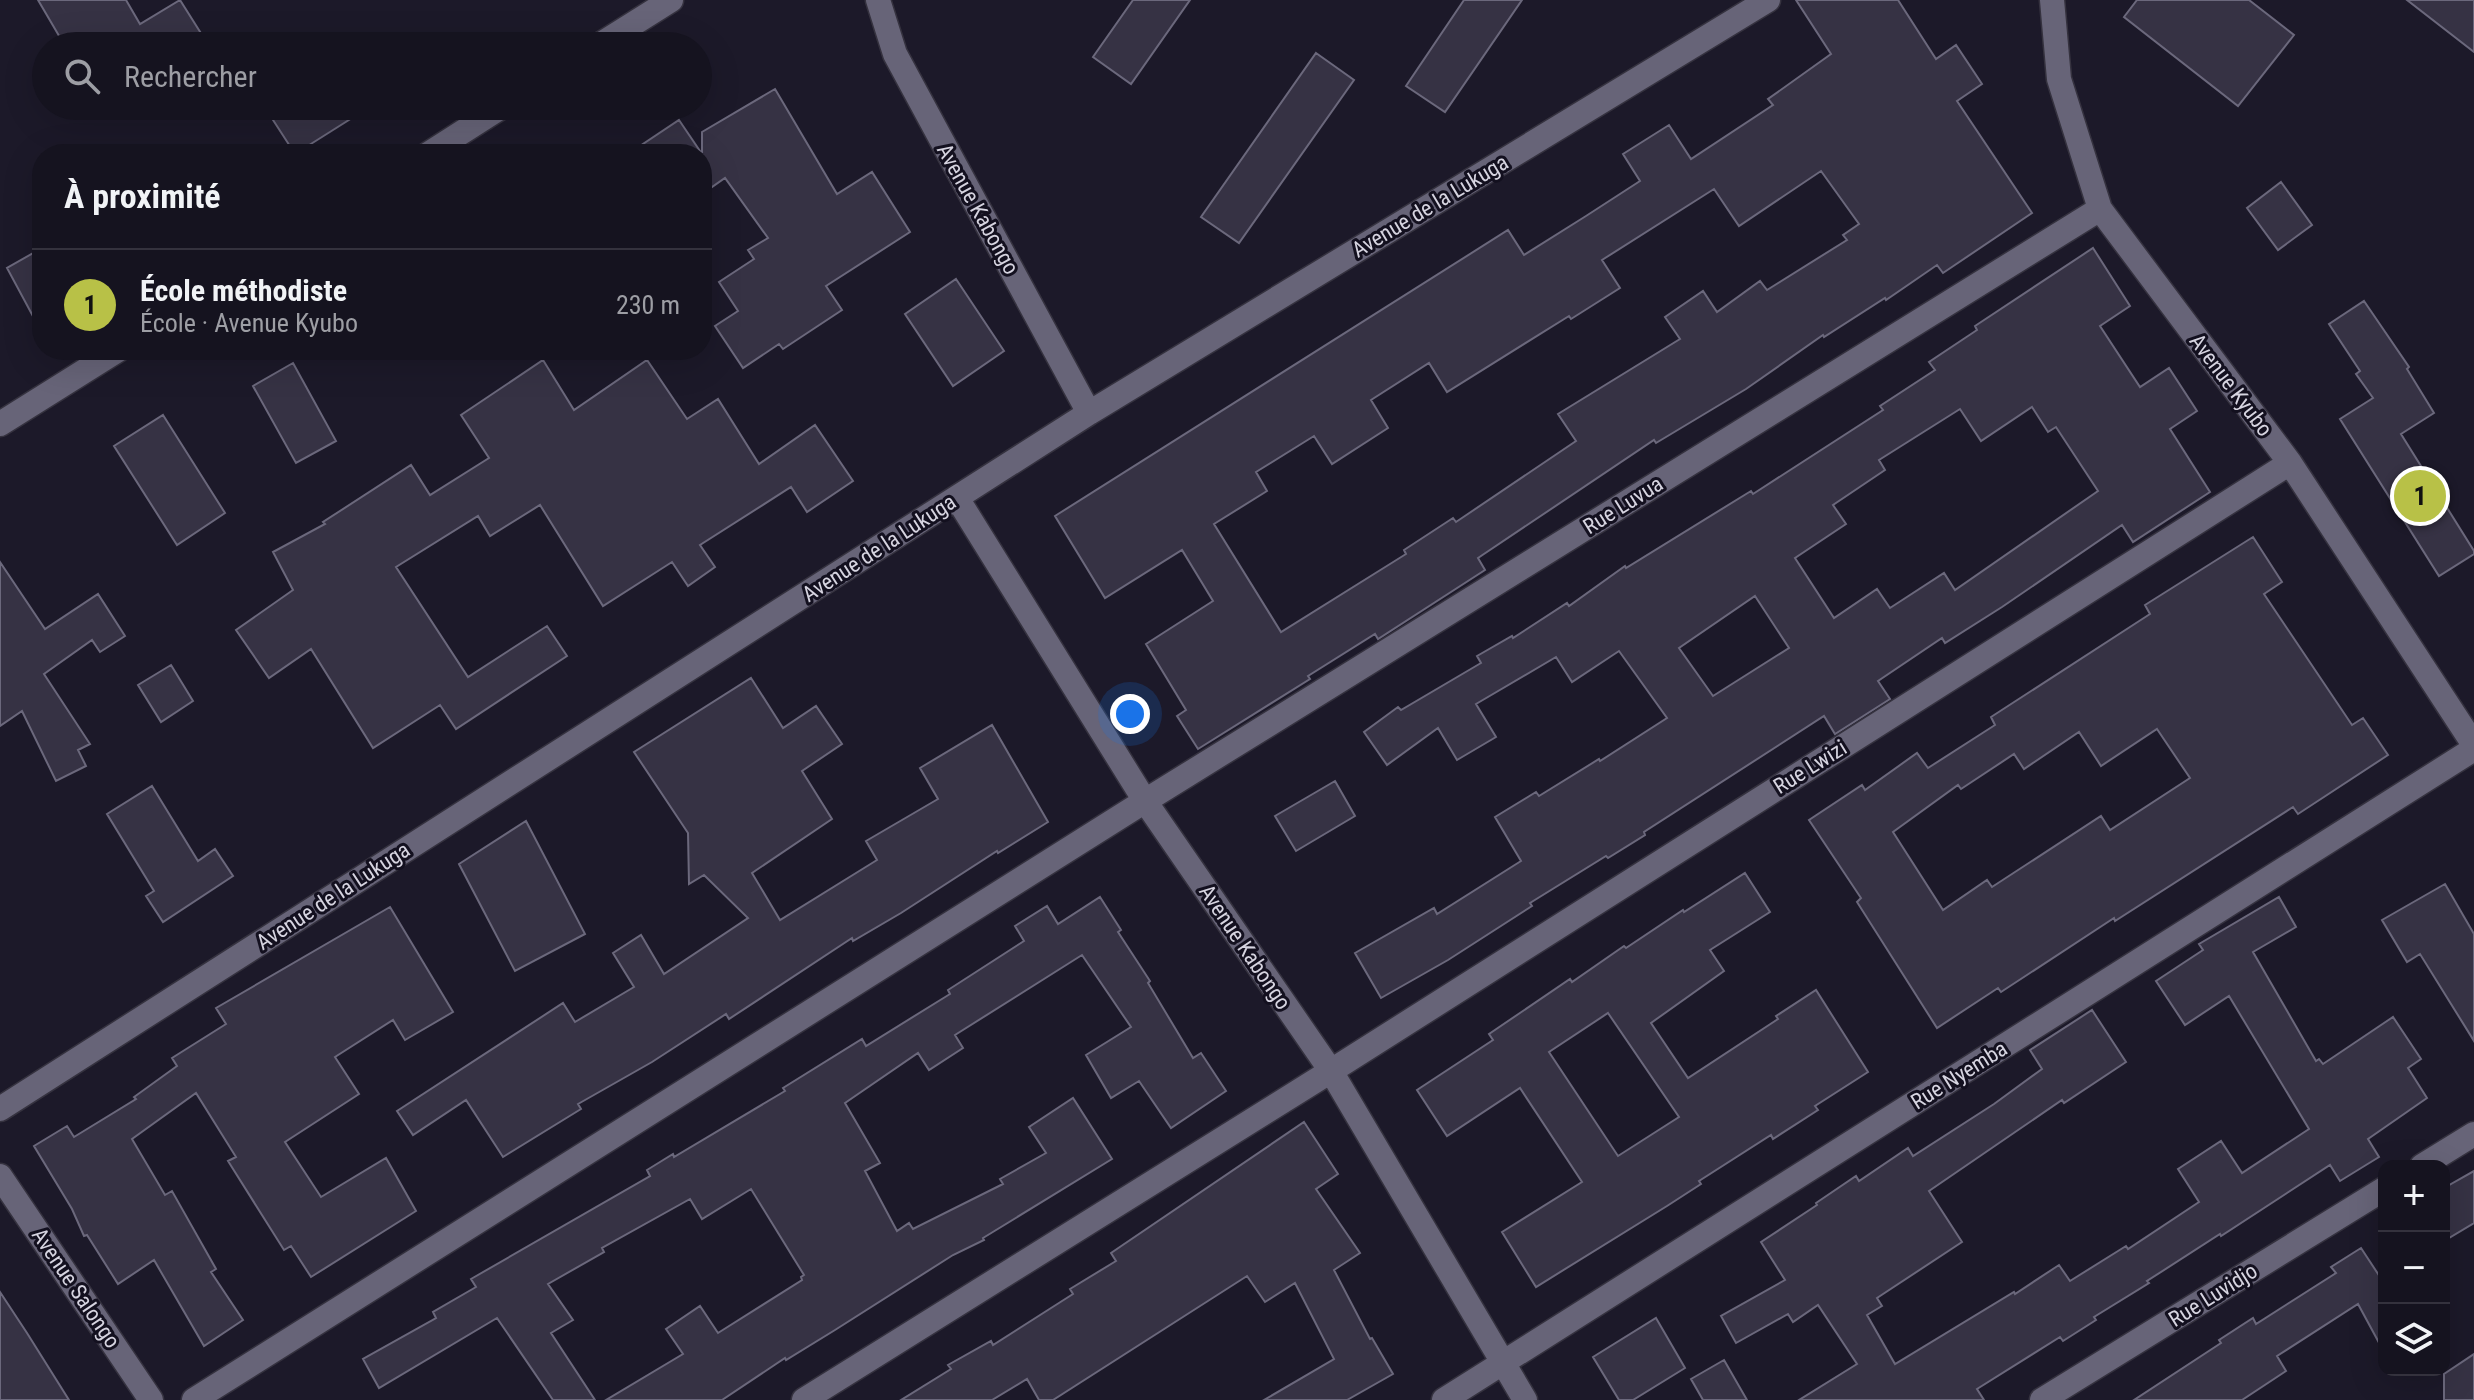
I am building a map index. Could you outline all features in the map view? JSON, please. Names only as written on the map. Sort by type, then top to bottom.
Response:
[{"type":"street","points":[[620,32],[671,0]]},
{"type":"street","name":"Avenue Kabongo","points":[[878,0],[895,54],[1089,413]]},
{"type":"street","name":"Avenue de la Lukuga","points":[[0,1109],[1089,413],[1768,0]]},
{"type":"street","name":"Avenue Kyubo","points":[[2052,0],[2059,79],[2100,209],[2290,463],[2474,747]]},
{"type":"street","points":[[444,144],[481,120]]},
{"type":"street","name":"Rue Luvua","points":[[194,1400],[1145,801],[2100,209]]},
{"type":"street","points":[[0,424],[102,360]]},
{"type":"street","name":"Rue Lwizi","points":[[804,1400],[1331,1071],[2290,463]]},
{"type":"street","name":"Avenue Kabongo","points":[[957,498],[1145,801],[1331,1071],[1525,1400]]},
{"type":"street","name":"Rue Nyemba","points":[[1444,1400],[2474,747]]},
{"type":"street","points":[[2432,1160],[2474,1134]]},
{"type":"street","name":"Avenue Salongo","points":[[0,1176],[151,1400]]},
{"type":"street","name":"Rue Luvidjo","points":[[2042,1400],[2378,1193]]},
{"type":"building","points":[[38,0],[126,0],[140,24],[180,0],[200,32],[57,32]]},
{"type":"building","points":[[1133,0],[1190,0],[1131,84],[1093,57]]},
{"type":"building","points":[[1464,0],[1522,0],[1445,112],[1406,86]]},
{"type":"building","points":[[1796,0],[1898,0],[1936,59],[1956,45],[1982,84],[1957,101],[2032,213],[1943,273],[1937,265],[1886,300],[1823,335],[1746,389],[1656,443],[1654,440],[1478,558],[1485,570],[1378,639],[1375,634],[1198,749],[1177,716],[1186,710],[1146,644],[1213,601],[1182,550],[1105,598],[1055,516],[1508,230],[1524,255],[1586,216],[1640,181],[1623,154],[1669,125],[1691,159],[1773,105],[1768,99],[1831,54]],"holes":[[[1821,171],[1859,224],[1843,235],[1847,240],[1767,290],[1760,281],[1717,312],[1703,291],[1665,317],[1680,339],[1558,414],[1576,441],[1456,522],[1453,518],[1404,550],[1406,554],[1281,632],[1214,524],[1267,491],[1256,472],[1314,436],[1332,464],[1388,428],[1371,400],[1429,363],[1447,392],[1620,288],[1602,260],[1714,189],[1739,226]]]},
{"type":"building","points":[[2137,0],[2249,0],[2294,35],[2238,106],[2124,17]]},
{"type":"building","points":[[2407,0],[2474,0],[2474,52]]},
{"type":"building","points":[[1316,53],[1354,80],[1239,243],[1201,217]]},
{"type":"building","points":[[775,89],[837,194],[872,172],[910,232],[826,286],[842,310],[783,349],[779,344],[743,368],[715,326],[738,311],[719,282],[754,259],[748,250],[768,238],[725,178],[712,187],[712,144],[702,144],[702,132]]},
{"type":"building","points":[[273,120],[349,120],[311,144],[289,144]]},
{"type":"building","points":[[679,120],[695,144],[643,144]]},
{"type":"building","points":[[2281,182],[2312,225],[2278,250],[2247,208]]},
{"type":"building","points":[[2093,248],[2130,306],[2100,326],[2140,387],[2169,368],[2197,411],[2170,429],[2210,492],[2133,542],[2122,525],[2002,607],[1945,643],[1942,638],[1878,681],[1890,699],[1835,734],[1824,716],[1644,832],[1645,835],[1530,903],[1532,906],[1448,960],[1381,998],[1355,953],[1434,908],[1437,914],[1521,861],[1495,817],[1536,792],[1539,796],[1600,761],[1667,718],[1619,651],[1572,682],[1556,657],[1476,704],[1496,737],[1457,760],[1438,728],[1387,765],[1364,732],[1398,707],[1401,710],[1481,663],[1477,656],[1513,638],[1567,603],[1569,606],[1625,566],[1751,491],[1753,494],[1883,410],[1880,406],[1935,370],[1929,362],[1977,330],[1975,326]],"holes":[[[2032,407],[2048,432],[2056,427],[2098,491],[1955,590],[1944,573],[1890,608],[1877,589],[1834,618],[1795,558],[1846,524],[1833,505],[1885,470],[1879,460],[1960,409],[1981,441]],[[1755,596],[1789,648],[1713,696],[1679,648]]]},
{"type":"building","points":[[32,254],[32,314],[7,268]]},
{"type":"building","points":[[956,279],[1004,351],[953,386],[905,314]]},
{"type":"building","points":[[2364,301],[2409,367],[2407,369],[2434,413],[2401,434],[2474,551],[2474,554],[2439,576],[2340,419],[2373,398],[2356,374],[2360,371],[2329,324]]},
{"type":"building","points":[[543,360],[574,410],[647,360],[687,419],[718,399],[759,464],[815,425],[853,481],[807,512],[791,487],[700,545],[715,567],[688,586],[672,562],[603,606],[540,505],[490,536],[478,516],[396,567],[468,677],[547,626],[567,656],[456,729],[440,705],[373,748],[311,649],[269,678],[236,630],[293,590],[273,552],[325,524],[323,522],[411,465],[430,495],[489,458],[461,415]]},
{"type":"building","points":[[293,363],[336,441],[296,463],[253,386]]},
{"type":"building","points":[[163,415],[225,513],[177,545],[114,446]]},
{"type":"building","points":[[2253,537],[2282,582],[2264,594],[2352,725],[2363,718],[2388,755],[2298,814],[2293,807],[2001,992],[1998,988],[1937,1028],[1857,902],[1861,898],[1809,820],[1862,785],[1865,790],[1917,753],[1928,768],[1995,725],[1991,717],[2150,614],[2145,605]],"holes":[[[2157,729],[2190,778],[2110,830],[2101,816],[1992,887],[1987,880],[1943,910],[1893,832],[1958,785],[1961,789],[2014,754],[2024,769],[2079,732],[2101,766]]]},
{"type":"building","points":[[0,562],[45,629],[98,594],[125,636],[100,652],[92,640],[44,674],[90,744],[78,750],[86,766],[56,781],[22,711],[0,726]]},
{"type":"building","points":[[171,665],[193,701],[161,722],[138,685]]},
{"type":"building","points":[[751,678],[783,728],[816,706],[842,744],[802,771],[832,819],[752,873],[780,920],[877,860],[866,841],[938,799],[920,768],[992,725],[1048,822],[901,913],[853,941],[852,938],[729,1019],[726,1014],[652,1062],[578,1104],[581,1109],[503,1157],[466,1100],[413,1135],[397,1111],[563,1003],[575,1022],[634,987],[613,953],[641,935],[664,974],[748,918],[704,875],[689,884],[688,833],[634,752]]},
{"type":"building","points":[[1335,781],[1355,816],[1296,851],[1275,816]]},
{"type":"building","points":[[152,786],[198,861],[215,849],[233,876],[163,922],[146,896],[154,891],[107,814]]},
{"type":"building","points":[[526,821],[585,934],[515,971],[459,864]]},
{"type":"building","points":[[1745,873],[1770,912],[1710,950],[1724,971],[1651,1023],[1688,1078],[1816,990],[1868,1072],[1815,1106],[1818,1110],[1773,1139],[1771,1135],[1699,1181],[1701,1184],[1667,1206],[1536,1287],[1502,1232],[1582,1182],[1520,1088],[1447,1136],[1417,1090],[1493,1040],[1489,1034],[1570,979],[1572,982],[1624,946],[1626,948]],"holes":[[[1608,1013],[1679,1117],[1618,1156],[1549,1052]]]},
{"type":"building","points":[[2445,884],[2474,934],[2474,1041],[2420,954],[2407,962],[2382,920]]},
{"type":"building","points":[[1100,897],[1193,1058],[1201,1053],[1226,1091],[1171,1128],[1139,1081],[1111,1098],[1086,1055],[1131,1027],[1082,955],[955,1035],[963,1048],[929,1070],[918,1053],[845,1103],[880,1163],[865,1171],[897,1231],[909,1223],[913,1229],[1003,1184],[1000,1179],[1046,1153],[1029,1127],[1073,1098],[1112,1159],[984,1240],[953,1255],[722,1400],[606,1400],[683,1354],[666,1329],[700,1306],[718,1333],[802,1280],[804,1275],[751,1189],[702,1219],[690,1199],[602,1248],[604,1252],[548,1284],[573,1320],[551,1333],[595,1400],[553,1400],[497,1318],[379,1388],[363,1359],[436,1318],[433,1312],[476,1287],[471,1279],[650,1176],[647,1170],[785,1091],[783,1088],[862,1039],[866,1046],[950,994],[948,990],[1024,941],[1015,926],[1047,906],[1058,924]]},
{"type":"building","points":[[2279,897],[2296,927],[2253,952],[2316,1061],[2319,1059],[2323,1064],[2393,1017],[2421,1059],[2408,1068],[2427,1098],[2368,1139],[2379,1157],[2340,1181],[2330,1165],[2147,1281],[2149,1283],[2094,1317],[2096,1320],[2063,1341],[2060,1337],[1977,1389],[1984,1400],[1799,1400],[1857,1364],[1818,1305],[1793,1322],[1788,1314],[1736,1343],[1721,1316],[1785,1280],[1761,1242],[1856,1176],[1859,1181],[1908,1148],[1913,1156],[1994,1104],[2042,1069],[2030,1050],[2092,1010],[2126,1062],[2064,1103],[2062,1100],[1929,1191],[1962,1242],[1877,1298],[1882,1306],[1867,1315],[1895,1364],[2059,1265],[2070,1281],[2126,1246],[2128,1249],[2199,1202],[2178,1169],[2221,1141],[2242,1173],[2309,1129],[2229,996],[2185,1025],[2156,981],[2203,950],[2199,944]]},
{"type":"building","points":[[390,907],[453,1012],[405,1040],[393,1020],[335,1057],[359,1094],[285,1142],[321,1197],[386,1158],[416,1211],[311,1277],[291,1246],[284,1250],[228,1161],[236,1157],[196,1093],[132,1139],[165,1195],[172,1191],[216,1269],[211,1272],[243,1320],[204,1346],[154,1260],[118,1284],[87,1235],[84,1236],[72,1209],[34,1146],[67,1126],[74,1137],[136,1099],[134,1097],[177,1066],[172,1058],[226,1024],[216,1008]]},
{"type":"building","points":[[1304,1122],[1338,1174],[1316,1189],[1360,1253],[1334,1270],[1370,1339],[1393,1374],[1347,1400],[1264,1400],[1334,1359],[1295,1283],[1265,1302],[1247,1276],[1053,1400],[1039,1400],[1027,1379],[992,1400],[901,1400],[951,1369],[948,1365],[991,1341],[993,1345],[1073,1294],[1070,1289],[1116,1261],[1111,1253]]},
{"type":"building","points":[[2474,1171],[2474,1223],[2450,1237],[2450,1232],[2450,1185]]},
{"type":"building","points":[[2361,1248],[2378,1274],[2378,1341],[2358,1304],[2277,1356],[2286,1371],[2242,1400],[2134,1400],[2221,1343],[2219,1340],[2253,1318],[2256,1324],[2336,1273],[2331,1267]]},
{"type":"building","points":[[0,1292],[27,1333],[69,1400],[0,1400]]},
{"type":"building","points":[[1656,1318],[1685,1368],[1633,1400],[1619,1400],[1593,1357]]},
{"type":"building","points":[[2474,1354],[2474,1400],[2444,1400],[2444,1376],[2450,1376],[2450,1370]]},
{"type":"building","points":[[1724,1360],[1747,1400],[1703,1400],[1691,1379]]},
{"type":"place","name":"École méthodiste","points":[[2420,496]]}]
